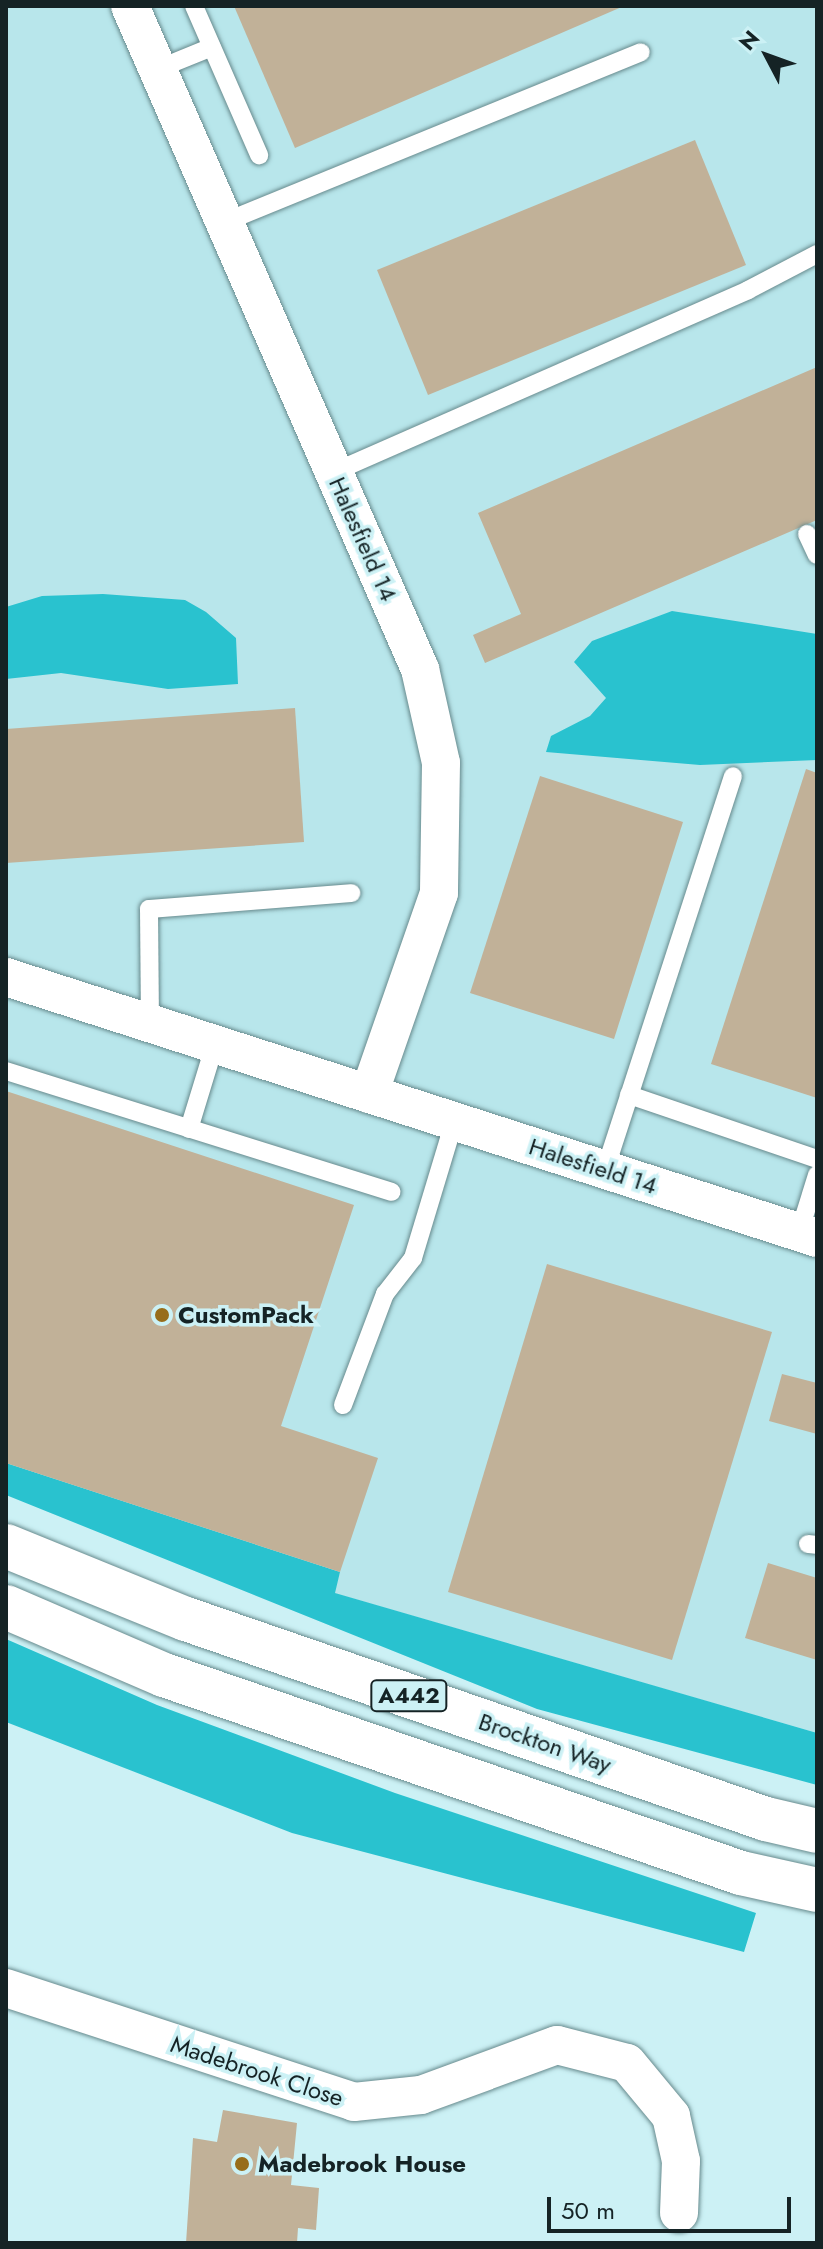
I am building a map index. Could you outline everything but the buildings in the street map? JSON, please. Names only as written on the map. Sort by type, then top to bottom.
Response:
[{"type":"highway","name":"Brockton Way","points":[[6,1546],[200,1624],[766,1819],[817,1831]]},
{"type":"highway","name":"A442","points":[[6,1607],[164,1675],[741,1873],[817,1890]]},
{"type":"street","name":"Halesfield 14","points":[[130,6],[420,669],[441,763],[439,893],[369,1094]]},
{"type":"street","name":"Halesfield 14","points":[[6,977],[808,1236]]},
{"type":"street","name":"Madebrook Close","points":[[6,1988],[354,2102],[421,2095],[557,2045],[627,2063],[671,2116],[681,2161],[679,2213]]},
{"type":"lane","points":[[194,6],[259,155]]},
{"type":"lane","points":[[158,69],[212,47]]},
{"type":"lane","points":[[225,222],[641,52]]},
{"type":"lane","points":[[334,472],[748,290],[817,254]]},
{"type":"lane","points":[[807,534],[817,555]]},
{"type":"lane","points":[[605,1170],[733,776]]},
{"type":"lane","points":[[150,1023],[149,909],[351,893]]},
{"type":"lane","points":[[189,1129],[215,1044]]},
{"type":"lane","points":[[6,1071],[391,1192]]},
{"type":"lane","points":[[629,1095],[817,1159]]},
{"type":"lane","points":[[343,1405],[385,1294],[413,1258],[454,1122]]},
{"type":"lane","points":[[808,1236],[817,1175]]},
{"type":"shaded area","points":[[6,6],[817,6],[817,1733],[334,1593],[340,1572],[6,1463]]},
{"type":"shaded area","points":[[103,594],[185,600],[206,612],[236,638],[238,684],[168,689],[61,673],[6,679],[6,607],[42,596]]},
{"type":"shaded area","points":[[672,611],[817,634],[817,760],[700,765],[546,752],[551,736],[590,716],[606,698],[574,662],[592,641]]},
{"type":"shaded area","points":[[6,1463],[340,1572],[335,1593],[817,1733],[817,1785],[537,1709],[6,1495]]},
{"type":"shaded area","points":[[6,1639],[157,1705],[395,1793],[756,1913],[744,1952],[292,1833],[6,1722]]},
{"type":"place","name":"CustomPack","points":[[162,1315]]},
{"type":"place","name":"Madebrook House","points":[[242,2164]]}]
